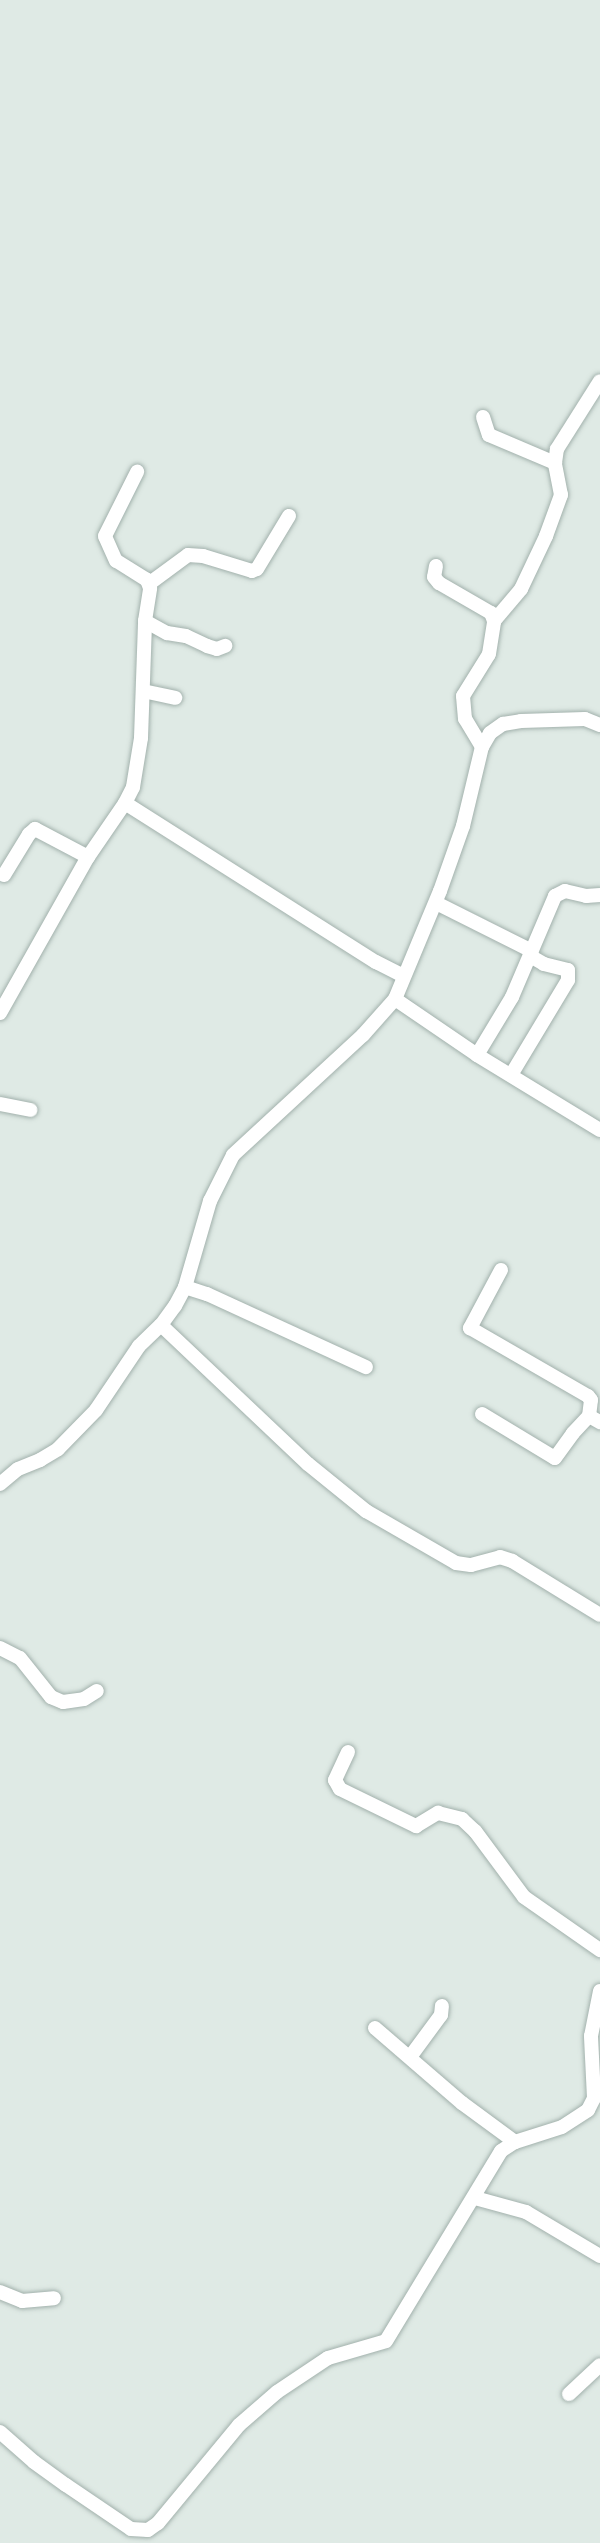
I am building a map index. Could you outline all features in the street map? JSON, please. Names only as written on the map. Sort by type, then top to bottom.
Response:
[{"type":"street","points":[[494,621],[521,589],[546,536],[561,495],[555,463],[557,449],[600,381]]},
{"type":"street","points":[[483,417],[489,435],[555,463]]},
{"type":"street","points":[[137,472],[105,536],[116,561],[150,583]]},
{"type":"street","points":[[0,1013],[88,857],[133,787],[143,691],[145,621],[150,583],[188,555],[203,556],[252,571],[257,570],[289,516]]},
{"type":"street","points":[[436,566],[434,577],[439,583],[491,613],[494,621],[489,654],[464,696],[462,709],[465,719],[482,747]]},
{"type":"street","points":[[145,621],[167,633],[186,636],[216,649],[225,646]]},
{"type":"street","points":[[143,691],[175,698]]},
{"type":"street","points":[[0,1484],[18,1468],[40,1460],[58,1449],[80,1428],[111,1388],[139,1346],[161,1325],[185,1287],[204,1217],[217,1183],[233,1155],[363,1035],[394,999],[436,903],[462,826],[482,747],[491,731],[503,724],[520,721],[585,719],[600,725]]},
{"type":"street","points":[[125,802],[376,962],[404,976]]},
{"type":"street","points":[[4,875],[29,834],[35,829],[88,857]]},
{"type":"street","points":[[477,1055],[503,1013],[558,892],[600,895]]},
{"type":"street","points":[[436,903],[531,953],[544,964],[568,970],[568,980],[511,1075]]},
{"type":"street","points":[[394,999],[477,1055],[600,1130]]},
{"type":"street","points":[[0,1104],[30,1110]]},
{"type":"street","points":[[482,1414],[555,1458],[573,1432],[595,1419],[588,1396],[470,1328],[501,1270]]},
{"type":"street","points":[[185,1287],[207,1293],[366,1367]]},
{"type":"street","points":[[161,1325],[308,1464],[366,1511],[456,1563],[471,1565],[500,1557],[512,1561],[600,1615]]},
{"type":"street","points":[[0,1648],[20,1658],[51,1697],[63,1702],[84,1699],[97,1691]]},
{"type":"street","points":[[348,1752],[336,1780],[340,1789],[416,1826],[438,1813],[462,1819],[475,1831],[524,1897],[600,1950]]},
{"type":"street","points":[[0,2432],[33,2462],[131,2529],[148,2530],[158,2523],[239,2425],[277,2392],[328,2358],[386,2341],[398,2325],[428,2270],[475,2198],[496,2158],[515,2142],[562,2127],[591,2106],[594,2098],[591,2036],[600,1991]]},
{"type":"street","points":[[410,2057],[441,2015],[442,2006]]},
{"type":"street","points":[[375,2028],[462,2103],[515,2142]]},
{"type":"street","points":[[475,2198],[526,2212],[600,2256]]},
{"type":"street","points":[[0,2292],[22,2301],[54,2298]]},
{"type":"street","points":[[569,2394],[600,2365]]}]
